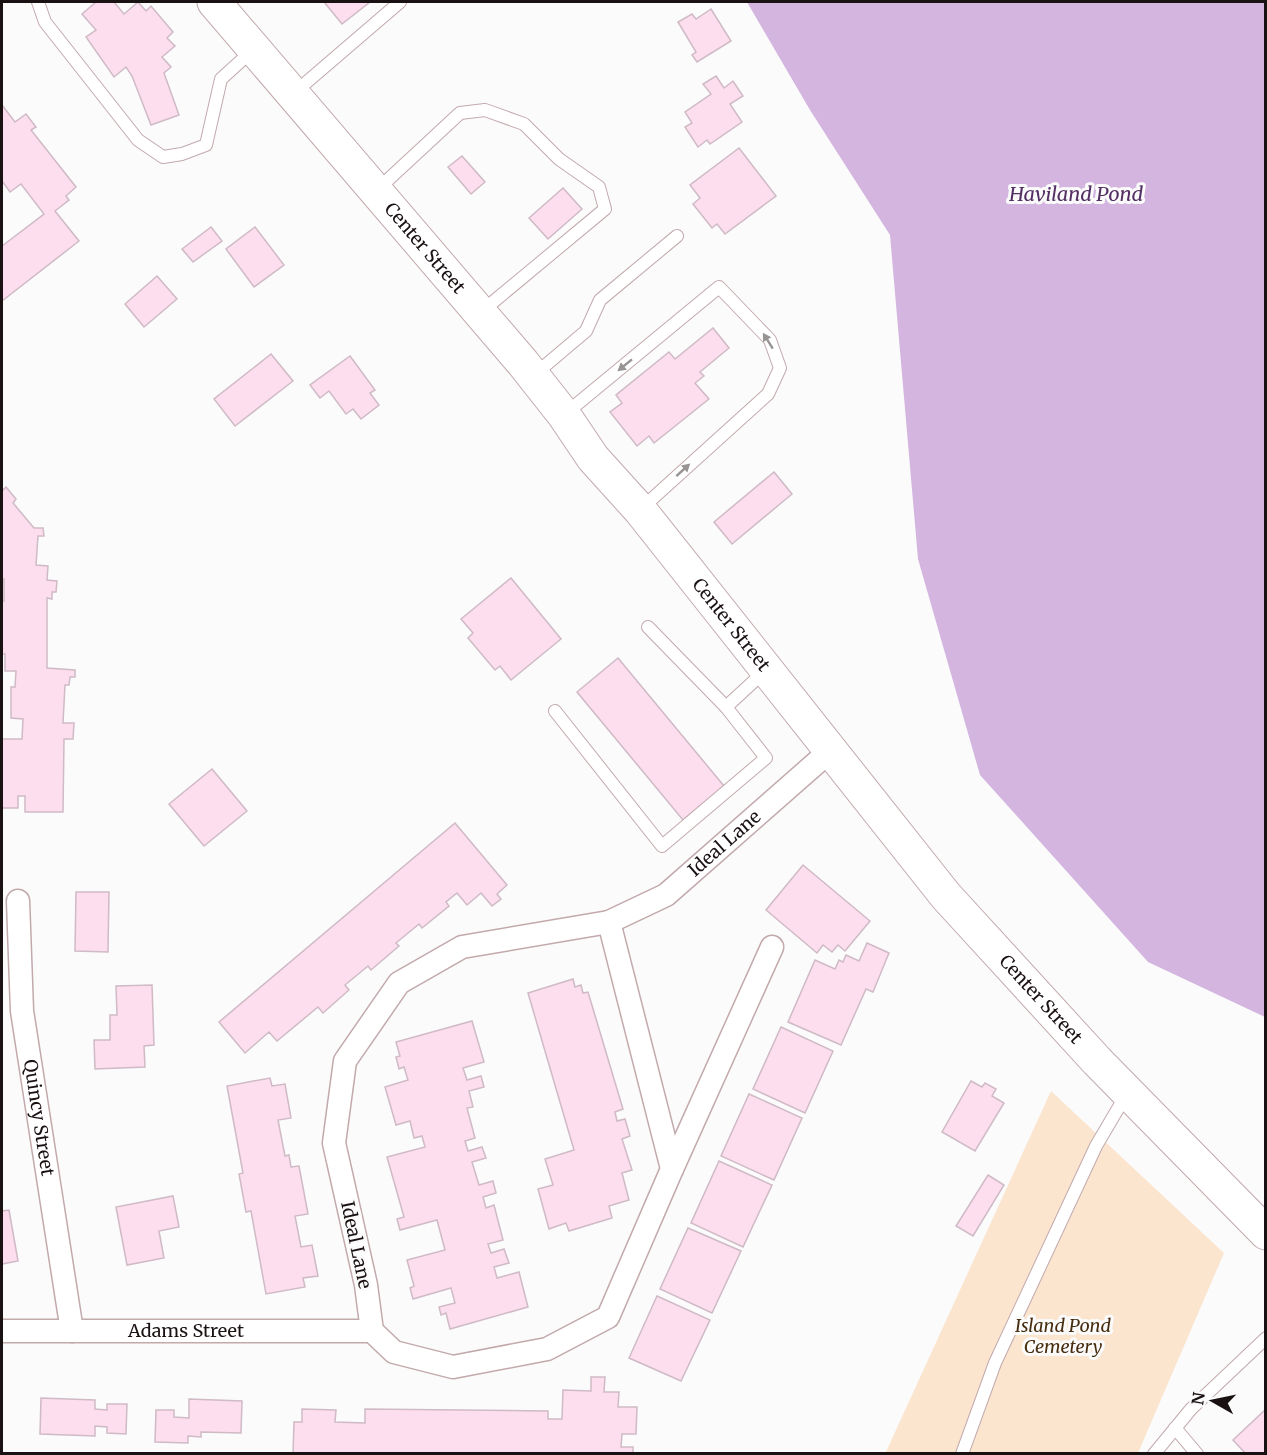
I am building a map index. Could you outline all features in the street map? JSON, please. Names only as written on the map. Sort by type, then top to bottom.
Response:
[{"type":"main road","name":"Center Street","points":[[214,2],[534,376],[593,458],[640,510],[946,896],[1034,994],[1128,1093],[1266,1233]]},
{"type":"street","name":"Ideal Lane","points":[[372,1331],[366,1285],[334,1143],[345,1060],[399,983],[462,947],[609,922],[666,895],[831,750]]},
{"type":"street","name":"Quincy Street","points":[[18,901],[12,1011],[72,1331]]},
{"type":"street","points":[[609,922],[672,1169]]},
{"type":"street","points":[[372,1331],[394,1352],[453,1367],[546,1349],[608,1317],[772,947]]},
{"type":"street","name":"Adams Street","points":[[2,1331],[372,1331]]},
{"type":"lane","points":[[38,2],[45,22],[138,140],[163,157],[182,154],[206,145],[221,80],[255,48]]},
{"type":"lane","points":[[294,94],[400,2]]},
{"type":"lane","points":[[376,191],[460,113],[485,110],[524,124],[559,159],[599,186],[605,209],[480,312]]},
{"type":"lane","points":[[534,376],[586,332],[600,300],[677,236]]},
{"type":"lane","points":[[564,415],[719,287],[770,340],[780,368],[768,394],[640,510]]},
{"type":"lane","points":[[555,711],[662,846],[766,758],[726,707],[648,627]]},
{"type":"lane","points":[[726,707],[767,669]]},
{"type":"lane","points":[[962,1454],[995,1363],[1096,1146],[1128,1093]]},
{"type":"lane","points":[[1154,1454],[1191,1409],[1263,1344]]},
{"type":"lane","points":[[1175,1428],[1197,1454]]},
{"type":"green space","name":"Island Pond Cemetery","points":[[1051,1091],[1224,1253],[1138,1453],[885,1454]]},
{"type":"water","name":"Haviland Pond","points":[[747,2],[1265,2],[1265,1017],[1148,962],[980,775],[918,559],[890,235],[810,110]]},
{"type":"building","points":[[96,2],[114,2],[124,14],[138,2],[146,11],[151,6],[173,32],[167,38],[175,46],[162,57],[171,67],[164,73],[179,115],[151,125],[132,76],[126,67],[114,77],[86,37],[96,30],[82,14]]},
{"type":"building","points":[[324,2],[370,2],[342,24]]},
{"type":"building","points":[[711,9],[731,41],[697,62],[692,55],[696,52],[678,22],[692,14],[696,19]]},
{"type":"building","points":[[716,76],[724,88],[733,81],[743,96],[730,104],[742,122],[710,144],[707,140],[698,147],[685,127],[692,123],[685,112],[711,94],[703,84]]},
{"type":"building","points":[[2,105],[15,122],[26,114],[36,127],[31,130],[76,187],[66,196],[69,200],[55,211],[79,241],[2,301],[2,246],[44,214],[21,184],[10,192],[2,181]]},
{"type":"building","points":[[739,148],[776,196],[725,234],[717,224],[712,228],[693,204],[700,198],[690,185]]},
{"type":"building","points":[[462,156],[485,182],[471,194],[448,167]]},
{"type":"building","points":[[563,188],[582,209],[548,239],[529,218]]},
{"type":"building","points":[[211,227],[222,241],[193,262],[182,249]]},
{"type":"building","points":[[255,227],[284,265],[254,287],[226,249]]},
{"type":"building","points":[[157,276],[177,299],[144,327],[125,304]]},
{"type":"building","points":[[713,328],[729,348],[700,372],[704,376],[695,383],[709,399],[654,443],[649,436],[637,446],[610,412],[622,403],[616,395],[669,352],[675,359]]},
{"type":"building","points":[[271,354],[293,381],[235,426],[214,399]]},
{"type":"building","points":[[350,356],[375,390],[370,393],[379,405],[361,419],[353,409],[346,414],[329,391],[320,398],[310,385]]},
{"type":"building","points":[[774,472],[792,494],[732,544],[714,522]]},
{"type":"building","points":[[6,487],[16,499],[13,503],[34,528],[43,528],[44,536],[38,536],[36,565],[48,566],[47,580],[57,581],[56,592],[52,592],[52,599],[47,598],[47,668],[75,670],[75,677],[70,677],[69,685],[65,685],[63,723],[74,723],[73,739],[64,739],[63,812],[25,812],[25,796],[18,796],[18,808],[2,808],[2,739],[22,739],[23,719],[11,718],[11,687],[15,687],[16,671],[5,671],[5,654],[2,654],[4,579],[2,579],[2,488],[3,490]]},
{"type":"building","points":[[511,578],[561,639],[511,680],[500,666],[495,670],[468,638],[473,633],[461,619]]},
{"type":"building","points":[[618,658],[724,786],[683,820],[577,692]]},
{"type":"building","points":[[212,769],[247,811],[204,846],[169,804]]},
{"type":"building","points":[[455,823],[507,885],[497,894],[501,899],[492,906],[481,893],[467,905],[457,893],[446,902],[449,906],[422,928],[419,924],[396,943],[399,946],[371,970],[368,966],[345,985],[349,990],[323,1013],[318,1007],[277,1041],[269,1032],[245,1053],[219,1022]]},
{"type":"building","points":[[803,865],[870,921],[845,951],[838,945],[832,952],[823,945],[817,953],[766,910]]},
{"type":"building","points":[[76,892],[109,892],[108,952],[75,951]]},
{"type":"building","points":[[867,943],[889,953],[873,992],[866,989],[841,1045],[788,1022],[815,960],[835,969],[839,960],[843,962],[846,955],[859,961]]},
{"type":"building","points":[[573,979],[575,987],[581,985],[583,993],[588,992],[623,1109],[615,1112],[617,1121],[625,1119],[630,1136],[622,1139],[632,1170],[622,1173],[629,1200],[609,1206],[612,1218],[569,1231],[566,1223],[549,1229],[538,1189],[553,1185],[545,1159],[574,1150],[528,993]]},
{"type":"building","points":[[152,985],[154,1045],[144,1046],[145,1067],[95,1069],[94,1040],[110,1040],[110,1015],[117,1015],[116,986]]},
{"type":"building","points":[[472,1021],[484,1062],[463,1068],[467,1080],[481,1076],[484,1087],[469,1091],[473,1107],[467,1108],[475,1138],[465,1141],[468,1151],[482,1147],[486,1158],[472,1162],[479,1185],[493,1181],[496,1193],[483,1197],[486,1208],[494,1205],[503,1240],[488,1244],[491,1253],[504,1249],[509,1263],[494,1267],[497,1278],[519,1272],[528,1307],[450,1329],[446,1313],[441,1315],[439,1307],[455,1303],[451,1288],[413,1299],[410,1288],[414,1286],[407,1260],[445,1250],[437,1220],[400,1230],[397,1219],[404,1217],[387,1157],[425,1147],[422,1136],[414,1138],[410,1121],[396,1125],[385,1087],[408,1080],[404,1067],[399,1069],[396,1057],[400,1056],[396,1042]]},
{"type":"building","points":[[781,1027],[833,1051],[805,1113],[753,1089]]},
{"type":"building","points":[[270,1078],[272,1086],[285,1084],[291,1118],[278,1120],[285,1156],[289,1155],[291,1167],[299,1166],[308,1214],[295,1216],[301,1247],[312,1245],[318,1276],[303,1278],[305,1287],[266,1294],[251,1211],[246,1212],[239,1174],[243,1173],[227,1086]]},
{"type":"building","points":[[971,1081],[982,1087],[985,1083],[996,1089],[992,1096],[1004,1103],[975,1151],[942,1132]]},
{"type":"building","points":[[749,1094],[802,1118],[774,1180],[721,1156]]},
{"type":"building","points":[[719,1161],[772,1185],[743,1247],[691,1223]]},
{"type":"building","points":[[988,1175],[1004,1185],[973,1236],[956,1226]]},
{"type":"building","points":[[173,1196],[179,1227],[159,1231],[164,1258],[127,1265],[116,1207]]},
{"type":"building","points":[[9,1210],[18,1261],[2,1264],[2,1211]]},
{"type":"building","points":[[688,1228],[741,1251],[712,1313],[660,1289]]},
{"type":"building","points":[[657,1296],[710,1320],[681,1381],[629,1358]]},
{"type":"building","points":[[591,1377],[605,1377],[604,1392],[619,1392],[618,1407],[637,1407],[636,1434],[622,1434],[621,1447],[633,1447],[633,1454],[293,1454],[294,1422],[302,1422],[302,1409],[336,1410],[335,1422],[365,1423],[365,1409],[548,1411],[548,1419],[562,1419],[563,1390],[591,1391]]},
{"type":"building","points":[[41,1398],[95,1400],[95,1409],[107,1410],[107,1404],[127,1404],[126,1434],[107,1433],[107,1427],[95,1426],[95,1436],[40,1434]]},
{"type":"building","points":[[189,1399],[242,1401],[241,1433],[201,1432],[201,1437],[188,1436],[188,1443],[155,1442],[156,1410],[174,1410],[174,1417],[189,1418]]},
{"type":"building","points":[[1266,1409],[1266,1454],[1246,1454],[1233,1440]]}]
